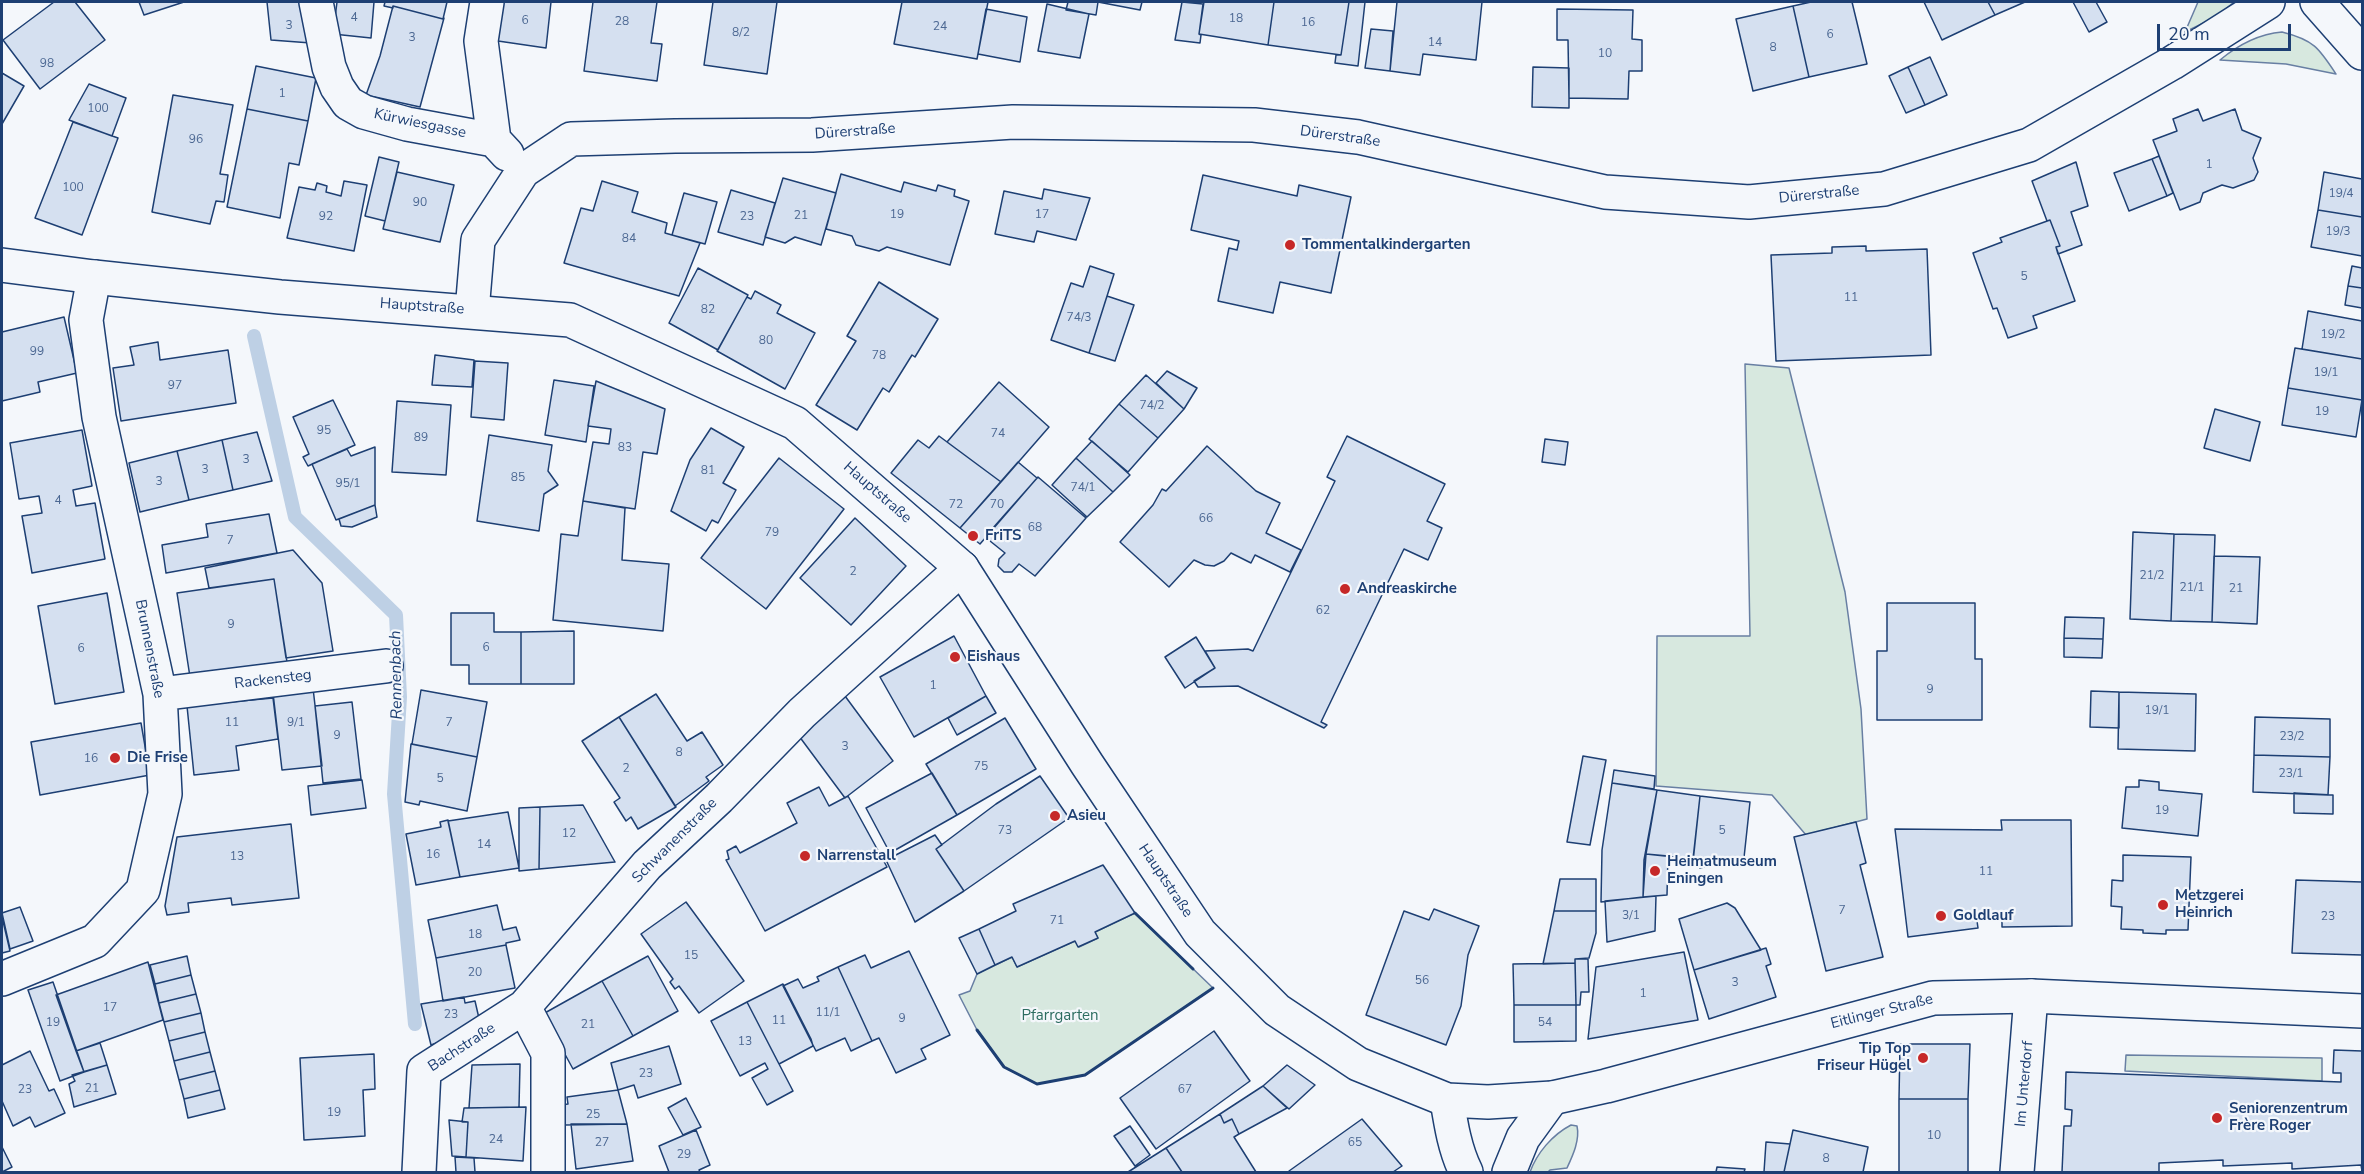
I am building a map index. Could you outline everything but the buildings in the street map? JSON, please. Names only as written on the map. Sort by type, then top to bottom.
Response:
[{"type":"street","name":"Kürwiesgasse","points":[[316,2],[329,67],[336,87],[348,103],[364,112],[407,124],[494,140]]},
{"type":"street","points":[[487,2],[481,41],[494,140],[523,171]]},
{"type":"street","name":"Dürerstraße","points":[[472,311],[478,240],[523,171],[571,139],[812,135],[1013,122],[1254,125],[1358,137],[1605,192],[1749,202],[1884,189],[2029,144],[2172,63],[2268,2]]},
{"type":"street","points":[[2317,2],[2362,53]]},
{"type":"street","name":"Hauptstraße","points":[[2,265],[280,297],[570,320],[795,423],[962,568],[1087,764],[1200,933],[1277,1010],[1358,1064],[1447,1100]]},
{"type":"street","name":"Brunnenstraße","points":[[2,979],[95,941],[143,890],[165,794],[160,694],[99,417],[86,320],[94,277]]},
{"type":"street","name":"Schwanenstraße","points":[[524,1007],[647,865],[719,798],[802,712],[962,568]]},
{"type":"street","name":"Rackensteg","points":[[160,694],[386,666]]},
{"type":"street","name":"Eitlinger Straße","points":[[1447,1100],[1488,1102],[1552,1098],[1606,1086],[1933,998],[2031,996],[2362,1011]]},
{"type":"street","name":"Im Unterdorf","points":[[2017,1173],[2031,996]]},
{"type":"street","points":[[524,1007],[548,1053],[548,1173]]},
{"type":"street","name":"Bachstraße","points":[[418,1173],[424,1071],[524,1007]]},
{"type":"street","points":[[1509,1173],[1523,1138],[1552,1098]]},
{"type":"street","points":[[1447,1100],[1460,1161],[1466,1173]]},
{"type":"green space","points":[[2198,2],[2234,2],[2216,17],[2185,32]]},
{"type":"green space","points":[[2282,32],[2302,38],[2315,46],[2336,74],[2286,64],[2220,60],[2249,41]]},
{"type":"green space","points":[[1745,364],[1789,368],[1845,592],[1861,709],[1867,819],[1806,835],[1772,795],[1656,786],[1657,636],[1750,636]]},
{"type":"green space","name":"Pfarrgarten","points":[[1135,913],[1213,988],[1085,1075],[1037,1084],[1004,1067],[977,1030],[959,995],[970,991],[977,974],[1012,957],[1017,967],[1075,941],[1079,947],[1098,938],[1095,932]]},
{"type":"green space","points":[[2126,1055],[2322,1058],[2322,1081],[2125,1071]]},
{"type":"green space","points":[[1571,1125],[1577,1126],[1578,1137],[1567,1168],[1548,1172],[1530,1172],[1546,1145]]},
{"type":"waterway","name":"Rennenbach","points":[[254,336],[295,517],[396,615],[400,697],[394,794],[415,1024]]},
{"type":"wall","points":[[1135,913],[1193,969]]},
{"type":"wall","points":[[977,1030],[1004,1067],[1037,1084],[1085,1075],[1213,988]]},
{"type":"place","name":"Tommentalkindergarten","points":[[1290,245]]},
{"type":"place","name":"FriTS","points":[[973,536]]},
{"type":"place","name":"Andreaskirche","points":[[1345,589]]},
{"type":"place","name":"Eishaus","points":[[955,657]]},
{"type":"place","name":"Die Frise","points":[[115,758]]},
{"type":"place","name":"Asieu","points":[[1055,816]]},
{"type":"place","name":"Narrenstall","points":[[805,856]]},
{"type":"place","name":"Heimatmuseum Eningen","points":[[1655,871]]},
{"type":"place","name":"Metzgerei Heinrich","points":[[2163,905]]},
{"type":"place","name":"Goldlauf","points":[[1941,916]]},
{"type":"place","name":"Tip Top Friseur Hügel","points":[[1923,1058]]},
{"type":"place","name":"Seniorenzentrum Frère Roger","points":[[2217,1118]]}]
